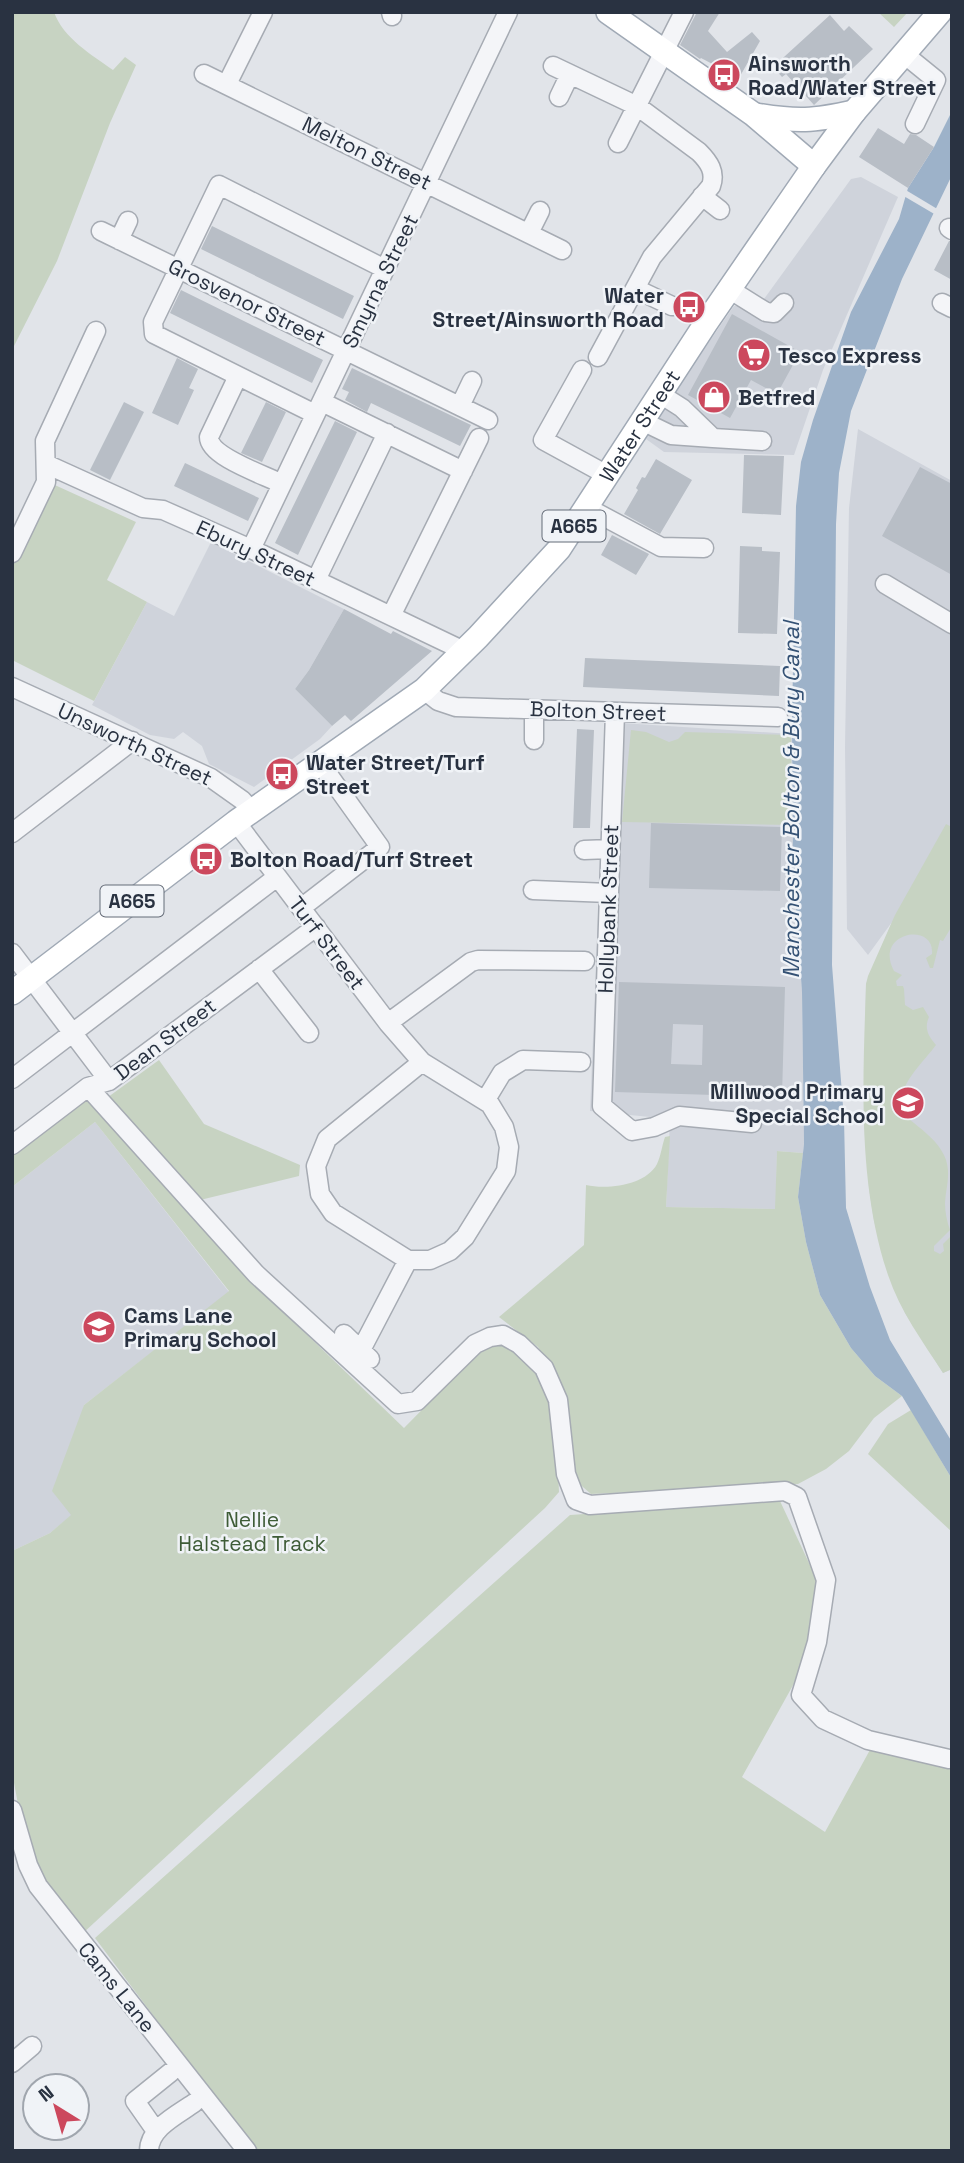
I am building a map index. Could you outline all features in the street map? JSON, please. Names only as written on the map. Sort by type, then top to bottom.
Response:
[{"type":"main road","points":[[608,12],[753,114],[814,166]]},
{"type":"main road","name":"Water Street","points":[[244,816],[424,690],[559,550],[729,289],[814,166],[854,112],[940,12]]},
{"type":"main road","points":[[753,114],[793,121],[815,120],[854,112]]},
{"type":"main road","name":"A665","points":[[12,993],[244,816]]},
{"type":"street","points":[[227,84],[263,12]]},
{"type":"street","name":"Smyrna Street","points":[[251,549],[508,12]]},
{"type":"street","points":[[618,143],[684,12]]},
{"type":"street","points":[[904,54],[936,79],[915,124]]},
{"type":"street","points":[[552,65],[637,106],[699,152],[708,162],[713,179],[658,248],[598,357]]},
{"type":"street","name":"Melton Street","points":[[204,74],[562,250]]},
{"type":"street","points":[[559,97],[570,74]]},
{"type":"street","points":[[385,268],[219,185],[153,322],[154,334],[238,376],[387,433],[463,471]]},
{"type":"street","points":[[702,196],[720,209]]},
{"type":"street","points":[[529,233],[540,211]]},
{"type":"street","points":[[119,240],[128,221]]},
{"type":"street","name":"Grosvenor Street","points":[[101,231],[488,420]]},
{"type":"street","points":[[636,289],[672,306]]},
{"type":"street","points":[[729,289],[766,313],[774,313],[784,303]]},
{"type":"street","points":[[12,553],[46,482],[46,441],[96,331]]},
{"type":"street","points":[[582,370],[543,440],[607,475]]},
{"type":"street","points":[[238,376],[209,437],[209,443],[218,453],[282,484]]},
{"type":"street","points":[[460,406],[472,382]]},
{"type":"street","points":[[660,394],[682,408],[713,438]]},
{"type":"street","points":[[642,421],[671,435],[762,441]]},
{"type":"street","points":[[316,580],[387,433]]},
{"type":"street","points":[[391,616],[479,438]]},
{"type":"street","name":"Ebury Street","points":[[46,464],[143,509],[163,510],[251,549],[464,651]]},
{"type":"street","points":[[586,507],[661,547],[704,548]]},
{"type":"street","points":[[885,584],[952,624]]},
{"type":"street","name":"Unsworth Street","points":[[12,687],[211,778],[242,800],[244,816]]},
{"type":"street","name":"Bolton Street","points":[[424,690],[446,705],[778,717]]},
{"type":"street","points":[[534,710],[534,740]]},
{"type":"street","name":"Hollybank Street","points":[[615,712],[601,1106],[632,1131],[654,1127],[679,1116],[752,1123]]},
{"type":"street","points":[[12,833],[131,741]]},
{"type":"street","points":[[301,908],[380,847],[320,763]]},
{"type":"street","name":"Turf Street","points":[[244,816],[277,877],[388,1023],[422,1062]]},
{"type":"street","points":[[584,850],[610,849]]},
{"type":"street","points":[[12,1079],[277,877]]},
{"type":"street","points":[[533,890],[609,893]]},
{"type":"street","name":"Dean Street","points":[[12,1145],[88,1087],[109,1082],[316,927]]},
{"type":"street","points":[[12,953],[109,1082]]},
{"type":"street","points":[[388,1023],[471,962],[586,961]]},
{"type":"street","points":[[259,969],[309,1033]]},
{"type":"street","points":[[485,1101],[502,1073],[523,1059],[581,1062]]},
{"type":"street","points":[[422,1062],[485,1101],[490,1104],[503,1127],[509,1147],[506,1171],[465,1237],[450,1251],[430,1260],[408,1260],[333,1213],[320,1194],[316,1166],[327,1139],[422,1062]]},
{"type":"street","points":[[88,1087],[256,1274],[398,1404],[417,1401],[475,1344],[503,1335],[519,1344],[544,1368],[558,1400],[566,1474],[576,1500],[590,1505],[785,1491],[797,1497],[826,1580],[817,1642],[802,1695],[823,1719],[867,1740],[949,1759]]},
{"type":"street","points":[[344,1334],[365,1355],[408,1260]]},
{"type":"street","name":"Cams Lane","points":[[12,1810],[28,1865],[38,1886],[247,2151]]},
{"type":"street","points":[[156,2131],[135,2101],[171,2072]]},
{"type":"street","points":[[149,2151],[151,2137],[156,2131],[194,2103]]},
{"type":"shaded area","points":[[861,177],[898,197],[823,370],[794,455],[664,452],[646,439],[734,306],[756,310],[851,179]]},
{"type":"shaded area","points":[[858,429],[952,481],[952,1369],[943,1373],[905,1313],[889,1276],[874,1221],[869,1188],[864,1123],[866,984],[892,922],[868,955],[847,929],[845,747],[849,508]]},
{"type":"shaded area","points":[[211,542],[344,609],[295,689],[332,726],[320,739],[254,787],[209,764],[202,746],[183,732],[174,739],[150,735],[92,705],[147,602],[174,616]]},
{"type":"shaded area","points":[[606,722],[792,734],[793,865],[802,992],[804,1144],[803,1153],[777,1151],[776,1209],[666,1207],[670,1119],[590,1111]]},
{"type":"shaded area","name":"Cams Lane Primary School","points":[[95,1122],[229,1292],[84,1405],[72,1515],[50,1533],[12,1551],[12,1187]]},
{"type":"green space","points":[[12,12],[54,12],[71,38],[113,70],[125,57],[136,65],[110,123],[57,261],[12,350]]},
{"type":"green space","points":[[878,12],[908,12],[894,27]]},
{"type":"green space","points":[[46,481],[136,522],[107,580],[147,602],[94,701],[12,660],[12,553]]},
{"type":"green space","points":[[631,730],[646,732],[669,742],[678,739],[685,732],[791,735],[792,825],[622,822]]},
{"type":"green space","name":"Millwood Primary Special School","points":[[946,824],[952,827],[952,926],[943,941],[940,940],[933,968],[930,968],[926,958],[932,954],[930,944],[924,937],[916,935],[898,940],[892,947],[890,958],[894,971],[902,975],[896,981],[897,986],[903,986],[905,1005],[913,1010],[923,1007],[929,1017],[928,1032],[936,1045],[907,1083],[902,1103],[905,1113],[938,1145],[948,1167],[945,1206],[950,1230],[934,1246],[934,1251],[940,1254],[944,1251],[943,1244],[952,1235],[952,1369],[943,1373],[905,1314],[888,1275],[871,1204],[863,1094],[868,976],[895,915]]},
{"type":"green space","points":[[159,1060],[204,1124],[300,1165],[299,1176],[200,1200],[104,1100]]},
{"type":"green space","name":"Nellie Halstead Track","points":[[84,1096],[248,1278],[404,1428],[484,1347],[502,1344],[522,1355],[536,1370],[550,1399],[559,1492],[545,1508],[82,1934],[41,1883],[20,1815],[12,1772],[12,1551],[50,1533],[71,1515],[52,1491],[84,1405],[229,1291],[95,1122],[12,1187],[12,1152]]},
{"type":"green space","points":[[670,1136],[666,1207],[775,1209],[777,1151],[803,1153],[798,1197],[820,1295],[851,1348],[875,1376],[902,1396],[874,1418],[849,1451],[826,1469],[798,1484],[591,1494],[576,1481],[565,1394],[538,1347],[499,1317],[584,1245],[586,1185],[615,1186],[644,1177],[657,1164],[665,1137]]},
{"type":"green space","points":[[911,1410],[952,1479],[952,1532],[868,1454],[888,1424]]},
{"type":"green space","points":[[780,1501],[823,1593],[807,1660],[742,1777],[825,1832],[871,1748],[952,1767],[952,2151],[255,2151],[95,1938],[570,1515]]},
{"type":"water","points":[[952,111],[952,175],[902,279],[851,411],[839,473],[836,524],[832,965],[844,1119],[846,1208],[870,1287],[890,1340],[952,1442],[952,1479],[902,1396],[875,1376],[851,1348],[820,1295],[806,1242],[798,1197],[804,1144],[802,992],[793,865],[792,722],[796,506],[801,462],[851,312],[899,219],[908,188],[934,147]]},
{"type":"pier","points":[[904,189],[939,210],[936,215],[902,195]]},
{"type":"building","points":[[697,12],[720,12],[708,31],[727,52],[752,32],[760,41],[739,78],[700,59],[680,45]]},
{"type":"building","points":[[830,15],[844,31],[849,26],[873,49],[814,105],[786,74],[782,77],[773,67]]},
{"type":"building","points":[[878,128],[904,144],[910,134],[934,147],[908,188],[859,157]]},
{"type":"building","points":[[212,226],[354,296],[343,319],[201,249]]},
{"type":"building","points":[[949,241],[952,241],[952,280],[934,270]]},
{"type":"building","points":[[181,290],[323,360],[312,383],[170,313]]},
{"type":"building","name":"Tesco Express","points":[[732,314],[800,352],[777,394],[751,380],[730,418],[688,395]]},
{"type":"building","points":[[177,358],[198,369],[189,388],[194,390],[178,425],[152,413]]},
{"type":"building","points":[[352,368],[471,425],[460,446],[371,403],[367,412],[345,400],[349,392],[342,389]]},
{"type":"building","points":[[124,402],[144,412],[110,480],[90,470]]},
{"type":"building","points":[[266,402],[286,412],[262,462],[241,453]]},
{"type":"building","points":[[335,421],[357,432],[298,555],[275,543]]},
{"type":"building","points":[[744,455],[784,456],[781,515],[742,513]]},
{"type":"building","points":[[656,459],[692,480],[660,534],[624,514],[642,477],[645,478]]},
{"type":"building","points":[[185,463],[259,498],[248,521],[174,486]]},
{"type":"building","points":[[920,467],[952,484],[952,575],[882,536]]},
{"type":"building","points":[[612,535],[649,554],[636,575],[601,555]]},
{"type":"building","points":[[740,546],[762,547],[762,551],[780,552],[777,634],[738,633]]},
{"type":"building","points":[[344,609],[391,634],[393,631],[432,651],[351,721],[345,715],[332,726],[295,689]]},
{"type":"building","points":[[585,658],[780,666],[779,696],[583,687]]},
{"type":"building","points":[[577,729],[594,730],[590,828],[573,828]]},
{"type":"building","points":[[651,823],[782,827],[780,891],[649,888]]},
{"type":"building","points":[[619,982],[785,987],[782,1097],[615,1092]],"holes":[[[673,1024],[703,1025],[702,1065],[671,1064]]]},
{"type":"place","name":"Ainsworth Road/Water Street","points":[[724,75]]},
{"type":"place","name":"Water Street/Ainsworth Road","points":[[689,307]]},
{"type":"place","name":"Tesco Express","points":[[754,355]]},
{"type":"place","name":"Betfred","points":[[714,397]]},
{"type":"place","name":"Water Street/Turf Street","points":[[282,774]]},
{"type":"place","name":"Bolton Road/Turf Street","points":[[206,859]]},
{"type":"place","name":"Millwood Primary Special School","points":[[908,1103]]},
{"type":"place","name":"Cams Lane Primary School","points":[[99,1327]]},
{"type":"water label","name":"Manchester Bolton & Bury Canal","points":[[791,800]]}]
